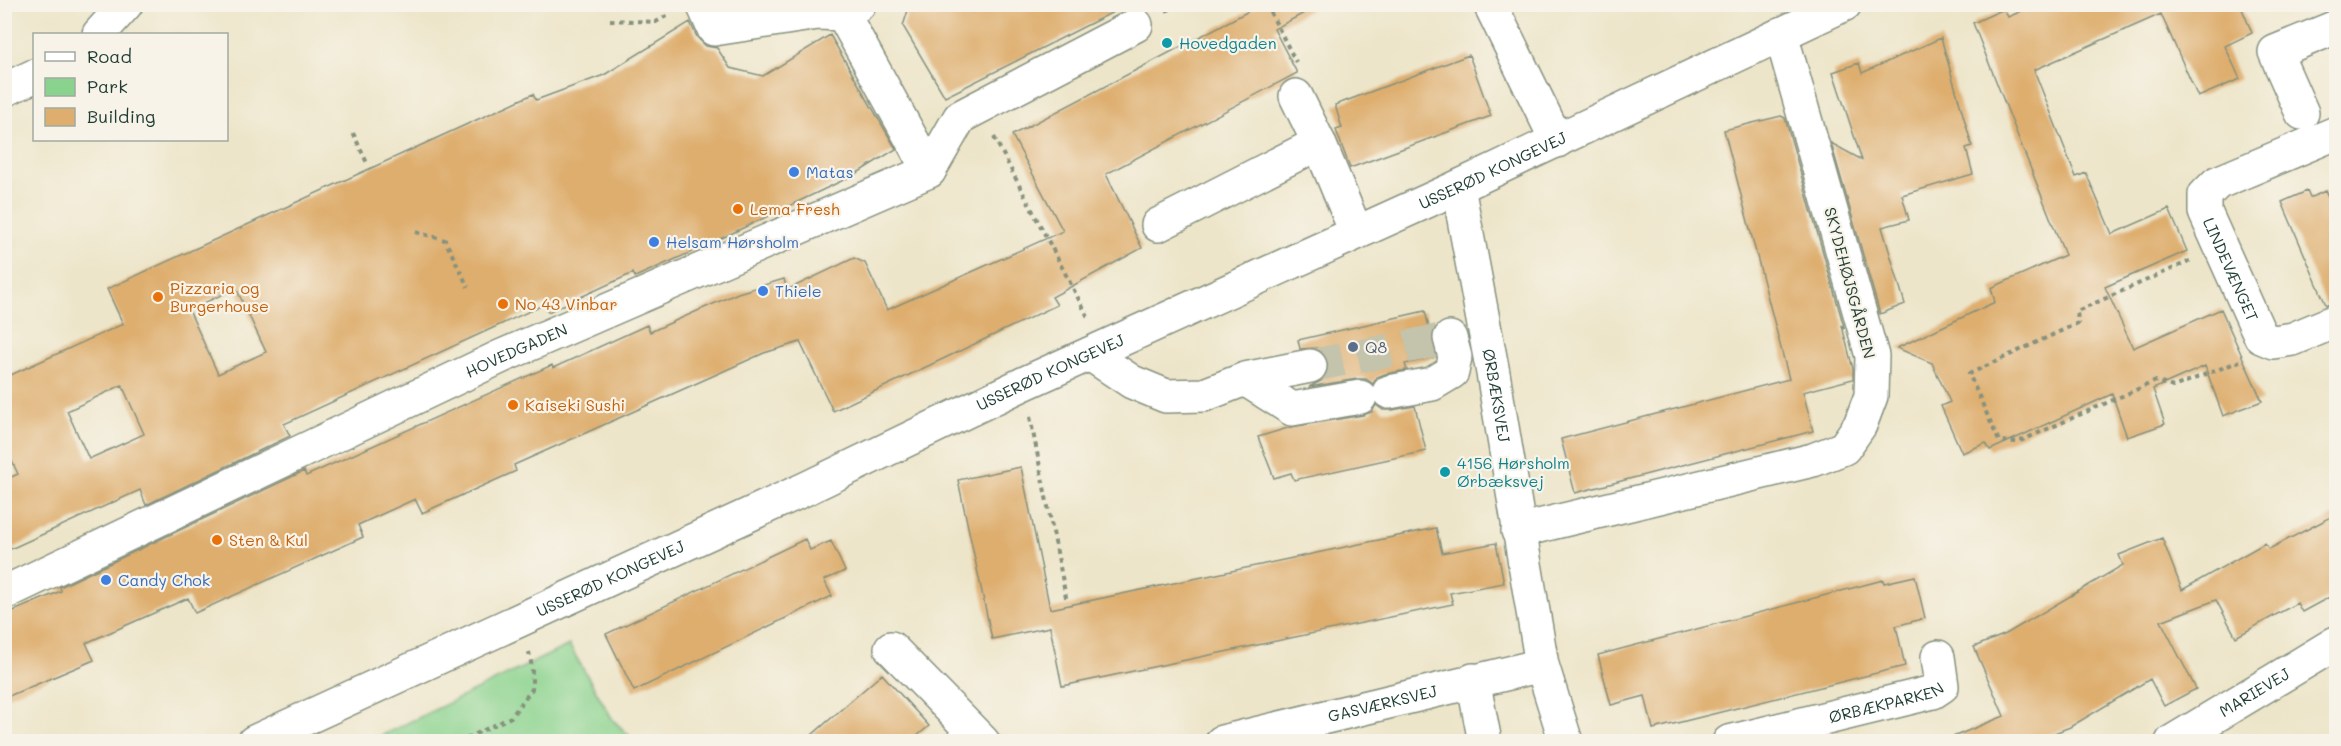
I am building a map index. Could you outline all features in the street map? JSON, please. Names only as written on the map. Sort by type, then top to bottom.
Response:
[{"type":"street","points":[[100,33],[126,4]]},
{"type":"street","points":[[1490,4],[1557,141]]},
{"type":"street","name":"USSERØD KONGEVEJ","points":[[254,741],[805,489],[1023,384],[1458,188],[1845,4]]},
{"type":"street","points":[[690,7],[714,29],[840,10],[928,171]]},
{"type":"street","points":[[928,171],[960,117],[1136,25]]},
{"type":"street","points":[[2302,113],[2275,52],[2337,27]]},
{"type":"street","name":"SKYDEHØJSGÅRDEN","points":[[1518,531],[1813,460],[1844,448],[1860,425],[1871,396],[1872,357],[1780,34]]},
{"type":"street","points":[[4,90],[33,76]]},
{"type":"street","points":[[1296,96],[1319,143],[1356,232]]},
{"type":"street","name":"LINDEVÆNGET","points":[[2337,133],[2217,183],[2205,195],[2205,212],[2261,337],[2273,342],[2293,339],[2337,321]]},
{"type":"street","points":[[1158,225],[1319,143]]},
{"type":"street","name":"HOVEDGADEN","points":[[4,593],[500,357],[928,171]]},
{"type":"street","name":"ØRBÆKSVEJ","points":[[1458,188],[1542,665],[1566,741]]},
{"type":"street","points":[[1245,379],[1292,409],[1432,384],[1452,372],[1455,357],[1445,339],[1485,331]]},
{"type":"street","points":[[1097,351],[1132,382],[1166,396],[1204,395],[1245,379],[1310,366]]},
{"type":"street","name":"MARIEVEJ","points":[[2172,741],[2337,643]]},
{"type":"street","points":[[891,648],[983,741]]},
{"type":"street","name":"ØRBÆKPARKEN","points":[[1729,741],[1933,692],[1942,686],[1938,657]]},
{"type":"street","name":"GASVÆRKSVEJ","points":[[1222,741],[1542,665]]},
{"type":"street","points":[[1473,680],[1485,741]]},
{"type":"path","points":[[1266,4],[1310,89],[1296,96]]},
{"type":"path","points":[[610,20],[656,22],[690,7]]},
{"type":"path","points":[[979,107],[1097,351]]},
{"type":"path","points":[[353,133],[368,163]]},
{"type":"path","points":[[416,232],[445,240],[468,288]]},
{"type":"path","points":[[2221,247],[2077,311],[2078,323],[1969,374],[1999,441],[2018,442],[2156,381],[2173,387],[2248,358],[2261,337]]},
{"type":"path","points":[[1023,384],[1067,602]]},
{"type":"path","points":[[459,741],[511,717],[532,689],[532,667],[521,619]]},
{"type":"green space","points":[[569,645],[613,720],[635,741],[370,741]]},
{"type":"building","points":[[910,4],[966,4],[972,12],[987,4],[1129,4],[945,97],[903,26]]},
{"type":"building","points":[[1262,4],[1321,4],[1274,29],[1297,73],[1106,174],[1142,248],[1052,297],[1057,305],[833,411],[800,342],[764,353],[514,465],[516,471],[422,513],[415,499],[358,525],[363,537],[195,613],[188,598],[86,643],[94,660],[4,698],[4,615],[61,591],[60,587],[304,471],[306,476],[552,365],[553,368],[647,325],[650,332],[738,293],[784,279],[787,290],[854,258],[865,263],[887,310],[1063,231],[1012,135]]},
{"type":"building","points":[[2038,4],[2240,4],[2252,33],[2225,46],[2240,79],[2198,97],[2161,14],[2034,70],[2076,177],[2086,173],[2112,234],[2169,209],[2187,251],[2105,287],[2133,348],[2221,309],[2262,401],[2223,416],[2205,366],[2153,389],[2165,424],[2127,437],[2112,394],[1990,450],[1986,443],[1962,453],[1941,406],[1950,402],[1932,363],[1897,348],[1995,302],[1991,288],[2065,255],[1973,23],[2004,9],[2008,17]]},
{"type":"building","points":[[690,22],[697,37],[706,46],[717,48],[730,68],[763,76],[830,35],[896,149],[854,175],[705,246],[635,277],[633,273],[548,312],[545,304],[284,424],[290,436],[146,505],[140,490],[4,552],[4,480],[18,474],[4,444],[4,378],[123,324],[107,289],[533,94],[536,100],[604,75]],"holes":[[[236,288],[266,352],[218,374],[189,310]],[[122,385],[144,434],[89,459],[67,411]]]},
{"type":"building","points":[[1941,38],[1972,146],[1966,148],[1973,174],[1902,195],[1909,220],[1882,227],[1905,304],[1880,314],[1831,143],[1862,160],[1833,72],[1859,63],[1862,73]]},
{"type":"building","points":[[1469,55],[1491,116],[1350,168],[1336,130],[1342,128],[1335,105]]},
{"type":"building","points":[[1781,116],[1785,118],[1844,327],[1842,326],[1853,369],[1853,379],[1803,392],[1813,431],[1575,493],[1561,439],[1789,379],[1724,130]]},
{"type":"building","points":[[2307,191],[2310,198],[2325,191],[2337,217],[2337,303],[2326,305],[2282,202]]},
{"type":"building","points":[[1425,311],[1436,357],[1405,364],[1407,370],[1377,377],[1373,384],[1366,379],[1357,379],[1309,387],[1323,380],[1328,371],[1328,362],[1317,348],[1300,349],[1298,340]]},
{"type":"building","points":[[1376,405],[1383,410],[1415,406],[1426,451],[1294,480],[1291,473],[1274,478],[1258,437],[1291,427],[1363,415],[1372,412]]},
{"type":"building","points":[[1021,467],[1050,609],[1436,528],[1442,553],[1496,543],[1504,583],[1450,593],[1453,604],[1062,686],[1050,627],[992,639],[958,480]]},
{"type":"building","points":[[2337,514],[2337,593],[2302,612],[2297,603],[2236,637],[2216,600],[2161,621],[2196,689],[2164,706],[2150,679],[2070,727],[2034,741],[1943,741],[2004,716],[1974,647],[2006,634],[2123,565],[2119,555],[2162,538],[2182,590],[2265,543],[2269,549]]},
{"type":"building","points":[[805,539],[810,550],[831,541],[845,571],[824,580],[832,596],[634,691],[606,634]]},
{"type":"building","points":[[1915,576],[1925,618],[1896,626],[1905,666],[1653,729],[1645,696],[1611,705],[1598,655],[1883,580],[1884,583]]},
{"type":"building","points":[[882,674],[929,726],[911,741],[805,741]]},
{"type":"tunnel","points":[[1310,366],[1441,340]]},
{"type":"place","name":"Hovedgaden","points":[[1167,43]]},
{"type":"place","name":"Matas","points":[[794,172]]},
{"type":"place","name":"Lema Fresh","points":[[738,209]]},
{"type":"place","name":"Helsam Hørsholm","points":[[654,242]]},
{"type":"place","name":"Thiele","points":[[763,291]]},
{"type":"place","name":"Pizzaria og Burgerhouse","points":[[158,297]]},
{"type":"place","name":"No 43 Vinbar","points":[[503,304]]},
{"type":"place","name":"Q8","points":[[1353,347]]},
{"type":"place","name":"Kaiseki Sushi","points":[[513,405]]},
{"type":"place","name":"4156 Hørsholm Ørbæksvej","points":[[1445,472]]},
{"type":"place","name":"Sten & Kul","points":[[217,540]]},
{"type":"place","name":"Candy Chok","points":[[106,580]]}]
